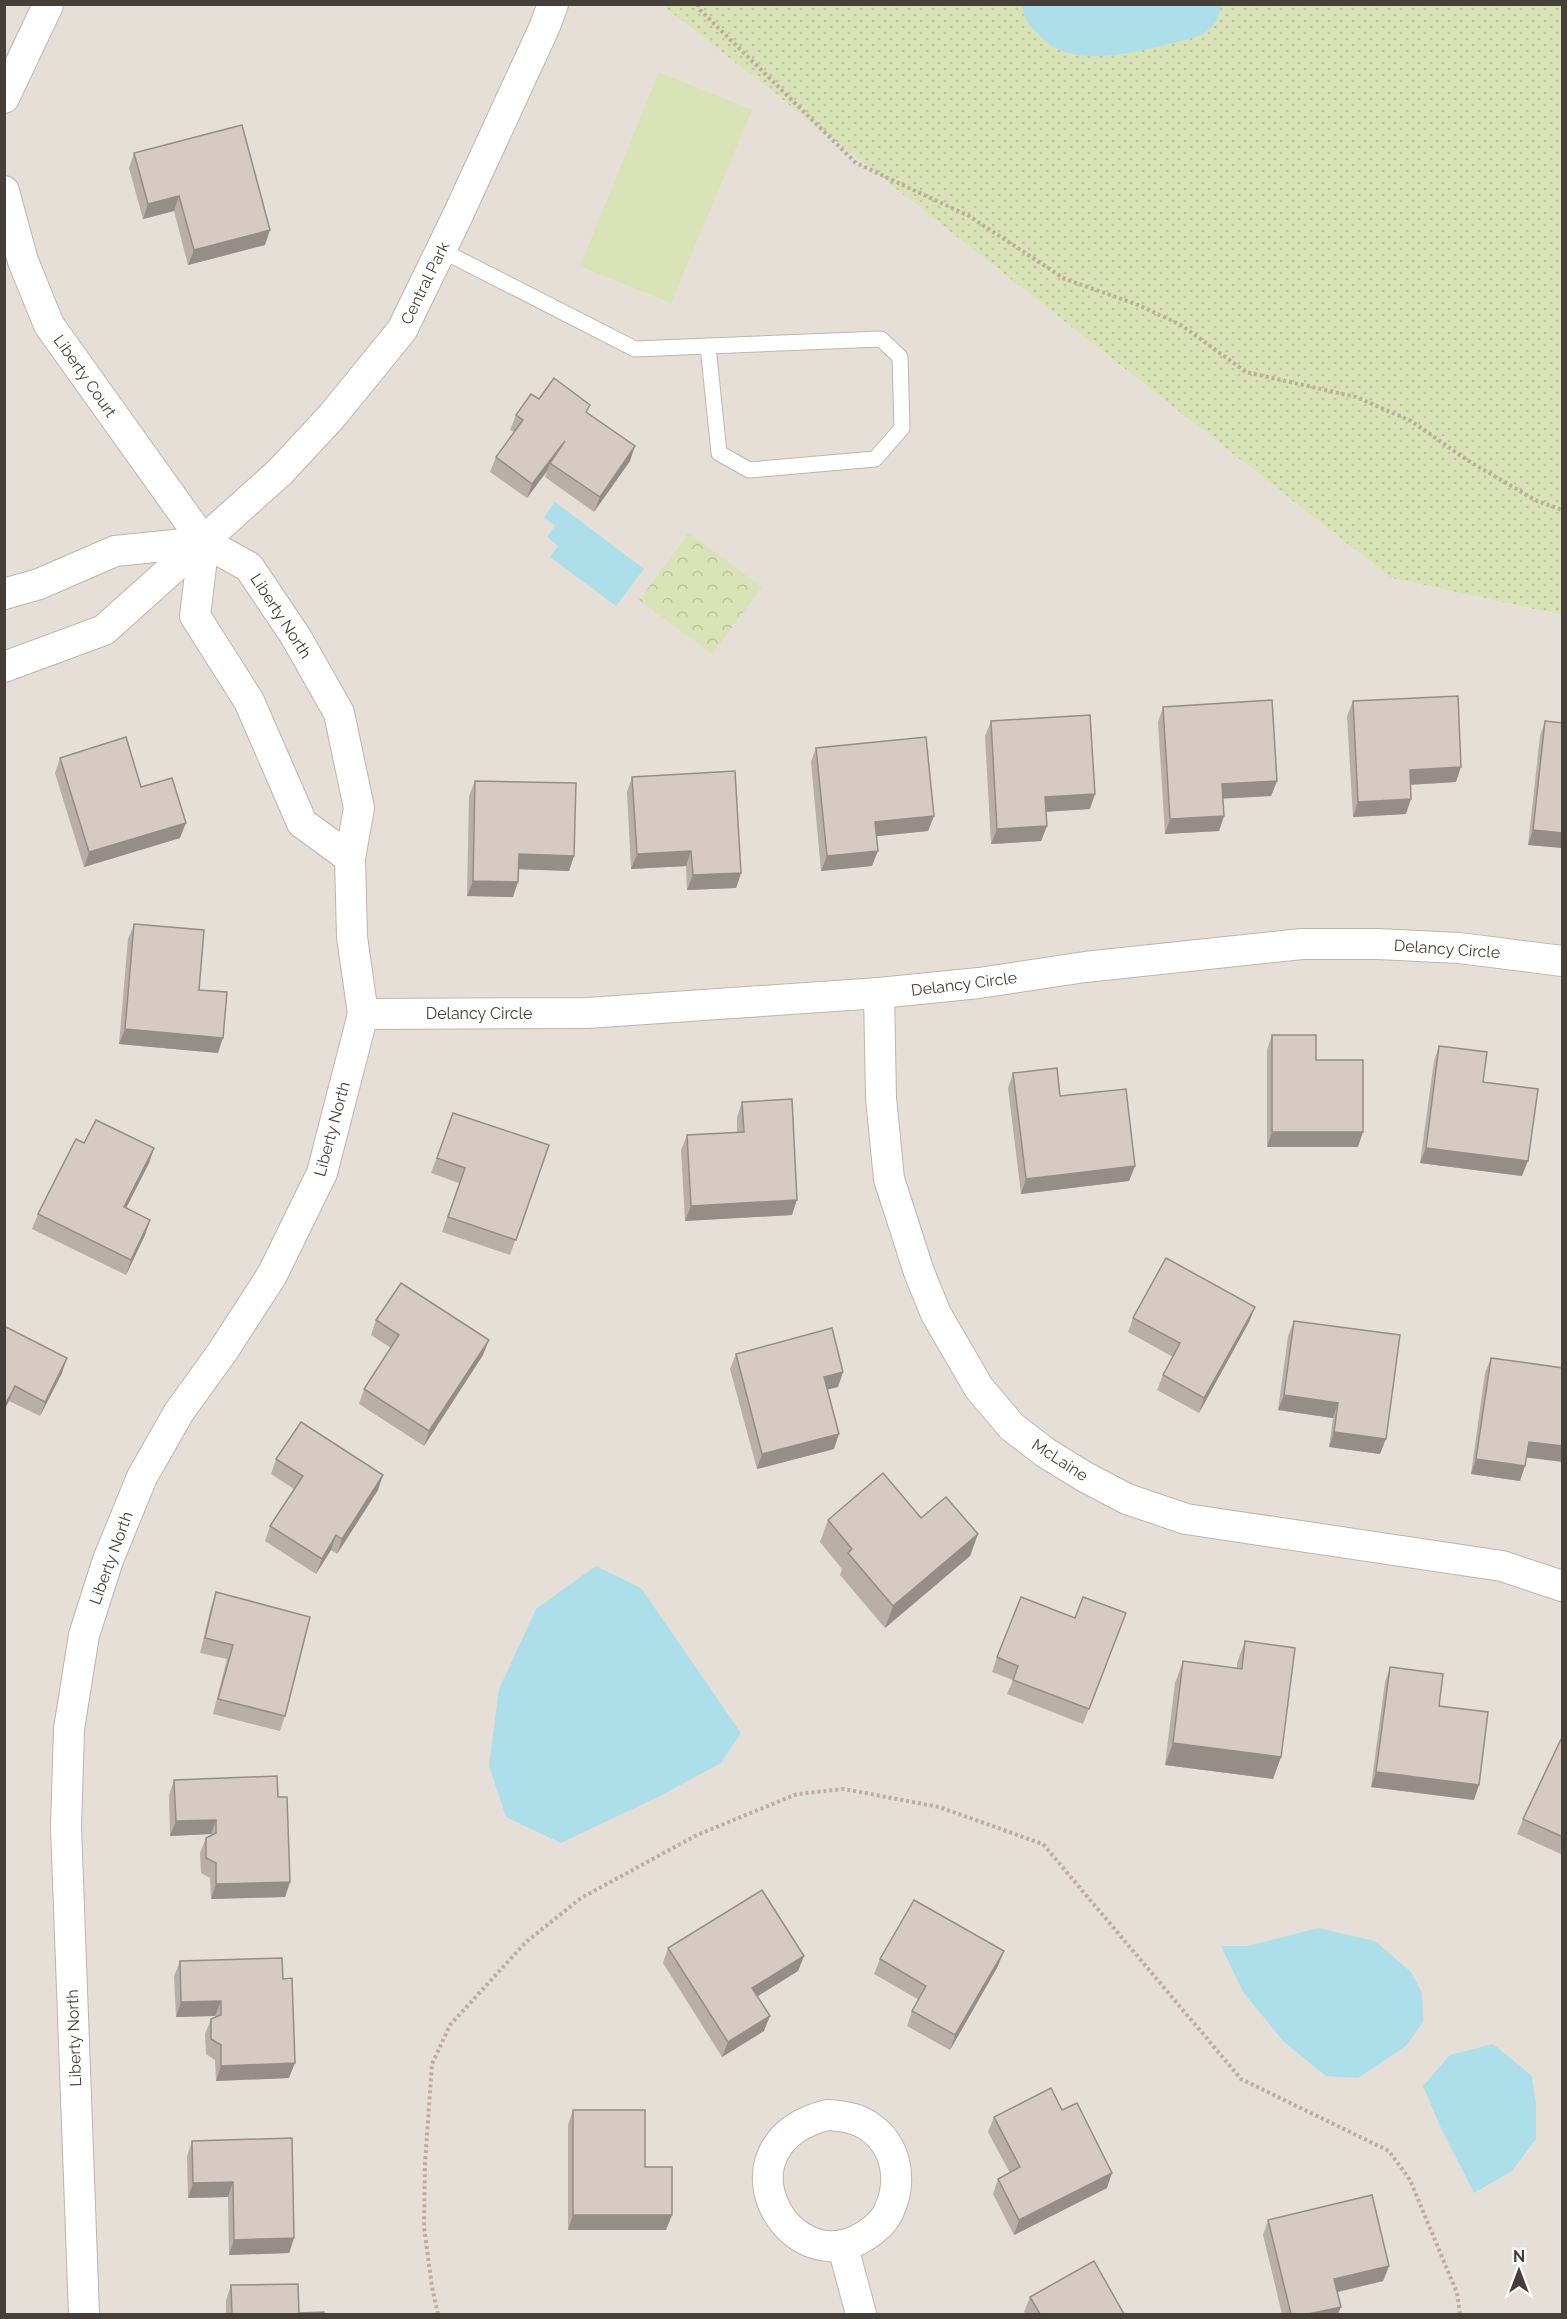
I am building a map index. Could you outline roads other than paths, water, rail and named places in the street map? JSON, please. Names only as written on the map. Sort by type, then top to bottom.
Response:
[{"type":"street","name":"Central Park","points":[[4,667],[104,630],[280,472],[339,408],[402,330],[545,26],[553,4]]},
{"type":"street","points":[[4,98],[48,5]]},
{"type":"street","name":"Liberty Court","points":[[4,191],[22,261],[49,326],[204,542]]},
{"type":"street","points":[[4,594],[39,584],[115,551],[204,542],[195,616],[249,701],[302,823],[350,858]]},
{"type":"street","name":"Liberty North","points":[[84,2314],[66,1827],[69,1729],[84,1635],[108,1560],[142,1477],[179,1412],[223,1351],[272,1275],[322,1173],[363,1014],[352,938],[350,858],[359,808],[339,714],[296,637],[249,567],[204,542]]},
{"type":"street","name":"Delancy Circle","points":[[363,1014],[586,1012],[879,993],[979,983],[1085,967],[1302,944],[1378,944],[1459,948],[1563,961]]},
{"type":"street","name":"McLaine","points":[[879,993],[881,1098],[889,1179],[919,1272],[936,1314],[979,1388],[1012,1427],[1046,1453],[1085,1477],[1127,1498],[1186,1519],[1502,1566],[1563,1586]]},
{"type":"street","points":[[827,2115],[847,2117],[866,2124],[881,2137],[892,2154],[898,2175],[895,2198],[885,2218],[869,2234],[843,2247],[826,2245],[804,2238],[786,2225],[773,2207],[767,2185],[769,2165],[777,2146],[790,2131],[807,2120],[827,2115]]},
{"type":"street","points":[[843,2247],[861,2314]]},
{"type":"lane","points":[[441,250],[635,349],[708,346],[881,339],[900,357],[903,429],[875,459],[749,470],[719,453],[708,346]]},
{"type":"water","points":[[555,502],[644,569],[616,606],[550,557],[558,546],[547,537],[555,526],[544,517]]},
{"type":"water","points":[[596,1566],[641,1588],[741,1733],[721,1763],[660,1796],[561,1843],[506,1817],[489,1766],[499,1689],[536,1609]]},
{"type":"water","points":[[1318,1928],[1375,1941],[1411,1972],[1422,1993],[1423,2022],[1406,2046],[1358,2078],[1326,2076],[1284,2042],[1243,1992],[1221,1946],[1248,1946]]},
{"type":"water","points":[[1493,2044],[1532,2076],[1536,2104],[1536,2139],[1512,2171],[1474,2193],[1440,2126],[1423,2086],[1450,2055]]},
{"type":"waterway","points":[[1057,4],[1072,18],[1099,22],[1130,18],[1186,4]]}]
